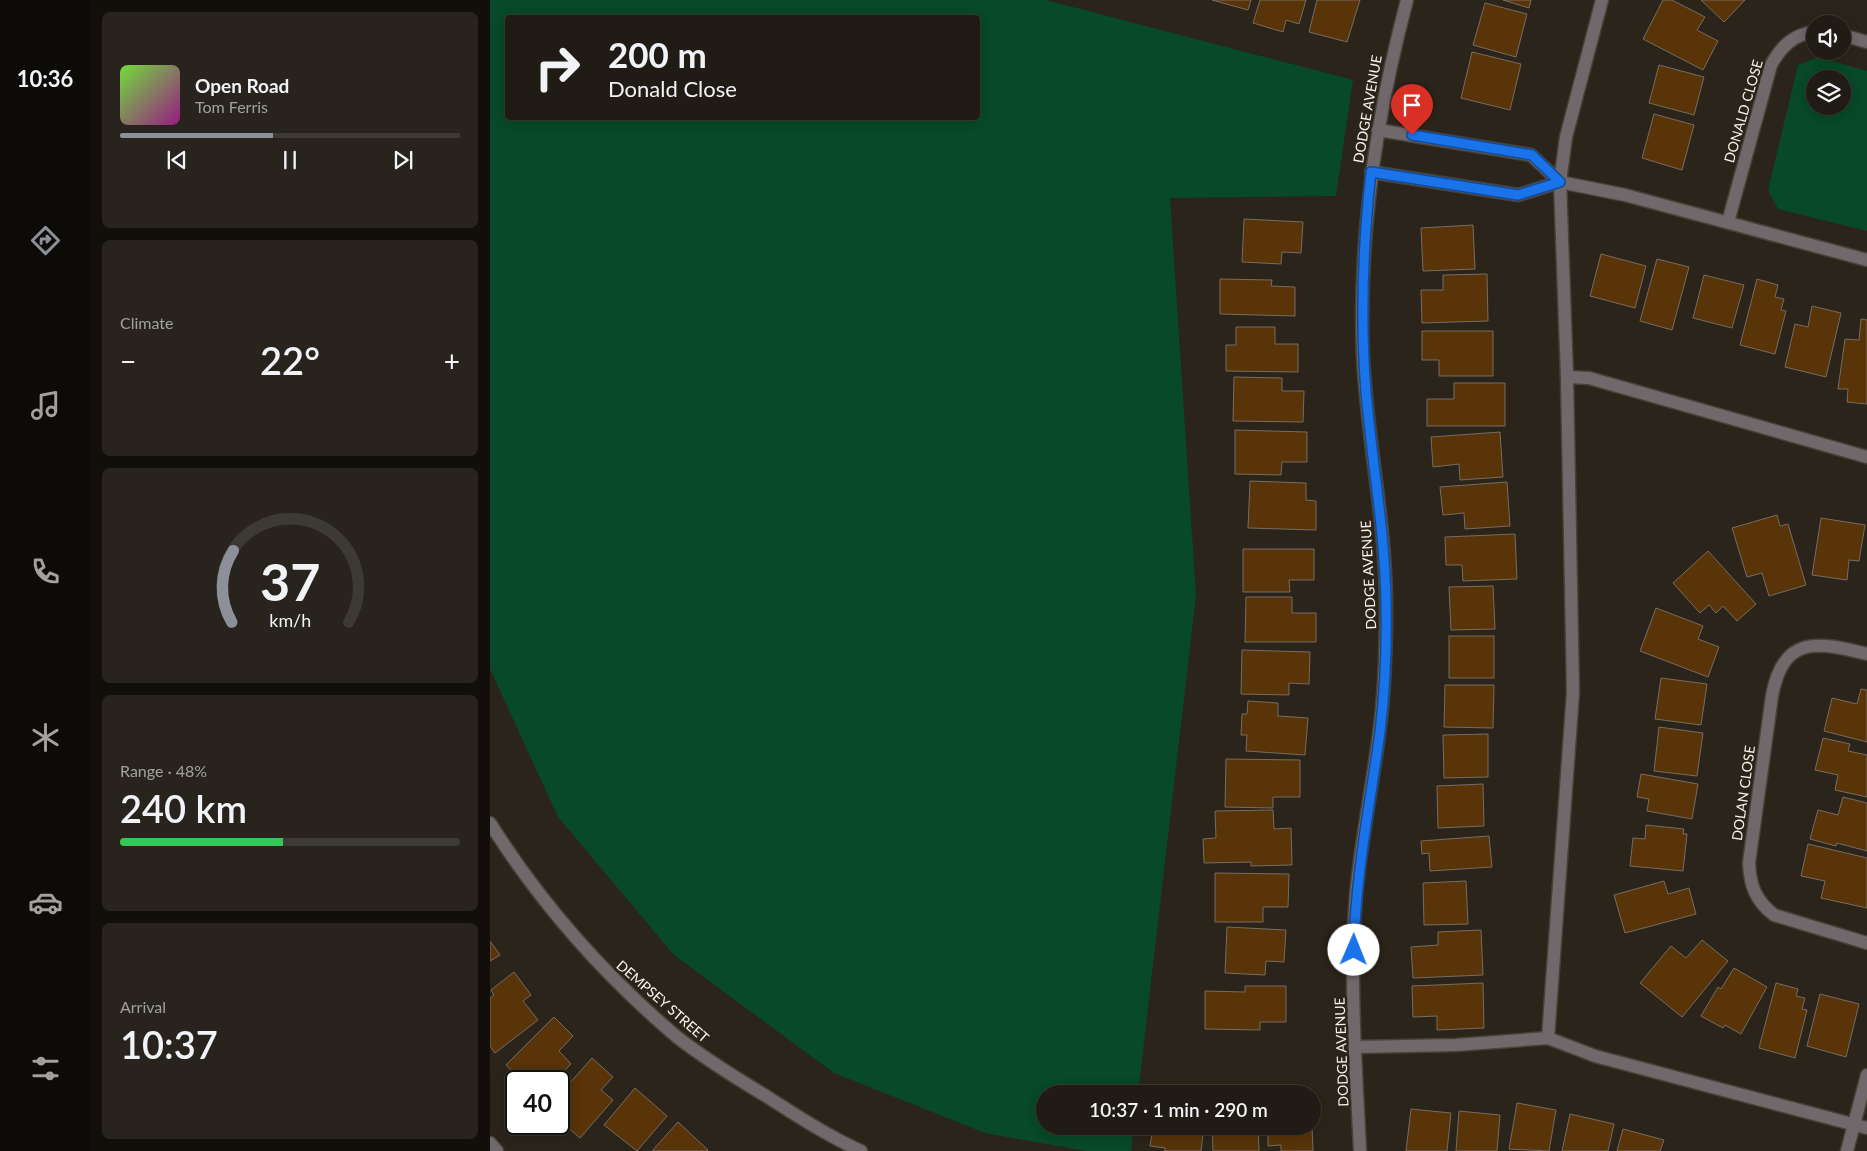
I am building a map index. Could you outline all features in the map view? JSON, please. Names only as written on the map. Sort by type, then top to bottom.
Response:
[{"type":"street","name":"DODGE AVENUE","points":[[1360,1151],[1353,970],[1356,894],[1380,730],[1386,603],[1382,531],[1363,356],[1365,247],[1371,172],[1378,130],[1390,63],[1407,0]]},
{"type":"street","points":[[1548,1038],[1573,692],[1567,377],[1560,182],[1566,137],[1602,0]]},
{"type":"street","name":"DONALD CLOSE","points":[[1728,222],[1771,65],[1783,46],[1794,37],[1806,34]]},
{"type":"street","points":[[1851,38],[1867,42]]},
{"type":"street","points":[[1378,130],[1532,155],[1560,182]]},
{"type":"street","points":[[1371,172],[1518,195],[1560,182],[1625,195],[1867,260]]},
{"type":"street","points":[[1567,377],[1589,378],[1867,457]]},
{"type":"street","name":"DOLAN CLOSE","points":[[1867,654],[1818,644],[1799,648],[1780,669],[1772,696],[1749,863],[1750,880],[1754,893],[1762,906],[1774,916],[1867,943]]},
{"type":"street","name":"DEMPSEY STREET","points":[[490,823],[538,894],[575,939],[624,990],[679,1038],[728,1073],[842,1147],[862,1151]]},
{"type":"street","points":[[1356,1048],[1456,1045],[1548,1038],[1595,1056],[1867,1128]]},
{"type":"street","points":[[1847,1151],[1867,1075]]},
{"type":"street","points":[[490,1143],[497,1151]]},
{"type":"green space","points":[[490,0],[1046,0],[1353,80],[1336,196],[1170,198],[1196,596],[1139,1085],[1036,1085],[1036,1135],[1133,1135],[1131,1151],[1086,1151],[985,1133],[834,1073],[674,955],[558,817],[490,669]]},
{"type":"green space","points":[[1810,60],[1828,60],[1867,71],[1867,231],[1778,209],[1768,190],[1798,65]]},
{"type":"building","points":[[1212,0],[1251,0],[1248,10]]},
{"type":"building","points":[[1260,0],[1306,0],[1299,24],[1286,20],[1283,32],[1253,23]]},
{"type":"building","points":[[1317,0],[1360,0],[1347,42],[1309,32]]},
{"type":"building","points":[[1503,0],[1531,0],[1529,8]]},
{"type":"building","points":[[1663,0],[1672,0],[1705,17],[1697,30],[1718,41],[1703,70],[1643,39]]},
{"type":"building","points":[[1701,0],[1745,0],[1724,22]]},
{"type":"building","points":[[1485,3],[1527,14],[1516,57],[1473,45]]},
{"type":"building","points":[[1472,52],[1521,64],[1510,110],[1461,98]]},
{"type":"building","points":[[1659,65],[1704,77],[1694,115],[1649,103]]},
{"type":"building","points":[[1654,114],[1694,125],[1682,170],[1642,158]]},
{"type":"building","points":[[1244,219],[1303,222],[1301,253],[1282,252],[1281,264],[1242,262]]},
{"type":"building","points":[[1473,225],[1475,269],[1423,271],[1421,228]]},
{"type":"building","points":[[1601,254],[1646,266],[1635,308],[1590,296]]},
{"type":"building","points":[[1657,259],[1689,267],[1672,330],[1640,321]]},
{"type":"building","points":[[1487,274],[1488,321],[1422,323],[1421,290],[1443,290],[1443,275]]},
{"type":"building","points":[[1704,275],[1744,285],[1732,328],[1693,318]]},
{"type":"building","points":[[1220,279],[1272,280],[1271,286],[1295,287],[1295,316],[1220,314]]},
{"type":"building","points":[[1757,279],[1778,285],[1775,297],[1784,299],[1781,310],[1786,311],[1775,354],[1740,345]]},
{"type":"building","points":[[1812,306],[1841,313],[1826,377],[1785,367],[1795,324],[1808,327]]},
{"type":"building","points":[[1861,319],[1867,320],[1867,404],[1847,402],[1848,389],[1838,389],[1845,339],[1859,340]]},
{"type":"building","points":[[1236,327],[1275,327],[1275,344],[1298,344],[1298,372],[1226,371],[1226,345],[1236,345]]},
{"type":"building","points":[[1422,331],[1493,331],[1493,376],[1439,376],[1439,360],[1422,360]]},
{"type":"building","points":[[1234,377],[1282,378],[1282,391],[1304,391],[1303,422],[1233,421]]},
{"type":"building","points":[[1454,383],[1505,383],[1505,426],[1427,426],[1427,399],[1454,399]]},
{"type":"building","points":[[1235,430],[1307,432],[1307,462],[1282,462],[1281,475],[1235,474]]},
{"type":"building","points":[[1500,432],[1503,477],[1460,480],[1459,464],[1433,467],[1431,437]]},
{"type":"building","points":[[1250,481],[1306,483],[1306,500],[1316,501],[1316,530],[1248,528]]},
{"type":"building","points":[[1507,482],[1510,526],[1465,529],[1464,513],[1443,515],[1440,487]]},
{"type":"building","points":[[1777,515],[1780,526],[1788,524],[1806,585],[1769,596],[1762,573],[1747,577],[1732,528]]},
{"type":"building","points":[[1821,518],[1865,525],[1859,561],[1849,560],[1847,580],[1812,575]]},
{"type":"building","points":[[1515,534],[1517,579],[1463,581],[1462,565],[1446,565],[1445,537]]},
{"type":"building","points":[[1243,549],[1314,549],[1314,580],[1289,580],[1290,592],[1243,592]]},
{"type":"building","points":[[1708,551],[1756,604],[1737,621],[1723,606],[1716,613],[1709,605],[1700,613],[1673,583]]},
{"type":"building","points":[[1493,586],[1495,629],[1451,630],[1449,587]]},
{"type":"building","points":[[1246,597],[1292,597],[1292,613],[1316,613],[1316,642],[1245,642]]},
{"type":"building","points":[[1656,608],[1703,626],[1698,639],[1719,647],[1708,677],[1640,651]]},
{"type":"building","points":[[1449,636],[1494,636],[1494,678],[1449,678]]},
{"type":"building","points":[[1242,650],[1310,652],[1309,684],[1289,683],[1289,695],[1241,694]]},
{"type":"building","points":[[1661,678],[1707,684],[1701,725],[1655,719]]},
{"type":"building","points":[[1445,685],[1494,685],[1493,728],[1444,727]]},
{"type":"building","points":[[1861,689],[1867,690],[1867,742],[1824,731],[1832,698],[1857,704]]},
{"type":"building","points":[[1248,701],[1278,703],[1278,716],[1308,718],[1305,755],[1246,751],[1247,735],[1241,735],[1242,714],[1247,714]]},
{"type":"building","points":[[1659,727],[1703,733],[1697,776],[1654,771]]},
{"type":"building","points":[[1488,734],[1488,777],[1444,778],[1443,735]]},
{"type":"building","points":[[1823,738],[1850,744],[1848,751],[1867,755],[1867,797],[1835,790],[1838,775],[1815,770]]},
{"type":"building","points":[[1226,759],[1300,760],[1300,797],[1273,797],[1273,808],[1225,807]]},
{"type":"building","points":[[1641,774],[1698,784],[1692,819],[1647,811],[1649,799],[1637,797]]},
{"type":"building","points":[[1483,784],[1484,826],[1438,828],[1437,786]]},
{"type":"building","points":[[1843,797],[1867,803],[1867,851],[1837,843],[1836,846],[1810,839],[1818,810],[1838,815]]},
{"type":"building","points":[[1273,810],[1274,829],[1291,828],[1292,865],[1251,866],[1251,862],[1204,863],[1203,839],[1216,838],[1215,811]]},
{"type":"building","points":[[1646,825],[1684,829],[1683,834],[1687,834],[1683,871],[1630,866],[1633,838],[1645,839]]},
{"type":"building","points":[[1489,836],[1492,867],[1430,871],[1429,853],[1422,854],[1421,841]]},
{"type":"building","points":[[1808,844],[1867,858],[1867,908],[1821,898],[1825,881],[1801,876]]},
{"type":"building","points":[[1215,873],[1289,874],[1288,907],[1263,907],[1263,922],[1215,922]]},
{"type":"building","points":[[1466,881],[1468,924],[1424,925],[1423,883]]},
{"type":"building","points":[[1664,881],[1668,894],[1689,888],[1696,914],[1625,933],[1614,895]]},
{"type":"building","points":[[1227,927],[1286,930],[1284,962],[1266,961],[1265,975],[1225,973]]},
{"type":"building","points":[[1481,930],[1483,975],[1413,978],[1411,947],[1438,945],[1438,932]]},
{"type":"building","points":[[1702,940],[1728,961],[1682,1017],[1640,983],[1671,946],[1686,958]]},
{"type":"building","points":[[490,941],[500,955],[490,961]]},
{"type":"building","points":[[1734,968],[1767,987],[1741,1034],[1725,1025],[1723,1028],[1701,1016],[1718,987],[1721,989]]},
{"type":"building","points":[[514,972],[531,995],[523,1001],[538,1020],[495,1053],[490,1046],[490,998],[494,995],[491,990]]},
{"type":"building","points":[[1483,983],[1484,1028],[1437,1030],[1437,1016],[1413,1017],[1412,986]]},
{"type":"building","points":[[1776,983],[1798,989],[1796,996],[1805,998],[1802,1009],[1807,1010],[1795,1058],[1759,1048]]},
{"type":"building","points":[[1245,986],[1286,986],[1286,1022],[1260,1022],[1260,1030],[1205,1029],[1205,991],[1245,992]]},
{"type":"building","points":[[1820,994],[1859,1004],[1846,1057],[1807,1046]]},
{"type":"building","points":[[554,1017],[573,1036],[559,1051],[571,1064],[565,1070],[511,1070],[506,1065]]},
{"type":"building","points":[[592,1058],[613,1077],[601,1090],[613,1100],[580,1138],[570,1129],[570,1083]]},
{"type":"building","points":[[635,1088],[667,1116],[637,1151],[604,1125]]},
{"type":"building","points":[[1517,1103],[1556,1110],[1549,1151],[1509,1149]]},
{"type":"building","points":[[1411,1109],[1451,1113],[1447,1151],[1406,1151]]},
{"type":"building","points":[[1459,1111],[1500,1115],[1497,1151],[1456,1151]]},
{"type":"building","points":[[1570,1114],[1614,1124],[1608,1151],[1562,1151]]},
{"type":"building","points":[[678,1122],[708,1150],[652,1151]]},
{"type":"building","points":[[1623,1129],[1664,1140],[1660,1151],[1617,1151]]},
{"type":"building","points":[[1152,1135],[1203,1135],[1201,1151],[1165,1151],[1165,1148],[1150,1146]]},
{"type":"building","points":[[1212,1135],[1258,1135],[1259,1151],[1213,1151]]},
{"type":"building","points":[[1268,1135],[1312,1135],[1313,1151],[1281,1151],[1281,1145],[1268,1146]]},
{"type":"route","points":[[1354,950],[1356,894],[1361,850],[1380,730],[1386,603],[1382,531],[1363,356],[1362,307],[1371,172],[1518,195],[1560,182],[1532,155],[1412,135]]}]
